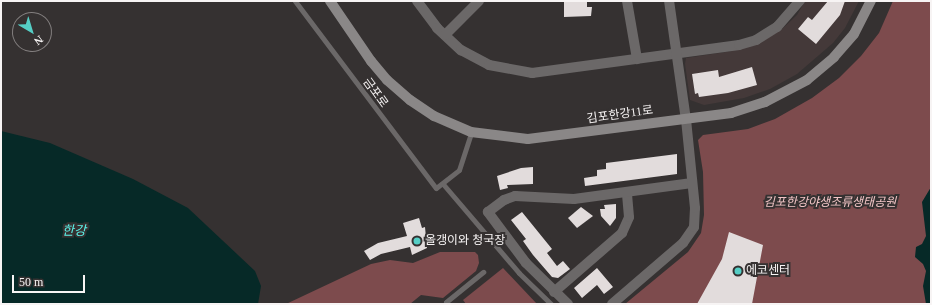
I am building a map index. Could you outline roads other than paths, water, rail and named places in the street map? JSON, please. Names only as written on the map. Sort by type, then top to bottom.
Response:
[{"type":"main road","name":"김포한강11로","points":[[324,1],[360,44]]},
{"type":"main road","name":"김포한강11로","points":[[330,1],[387,80],[410,100],[434,116],[471,132],[528,139],[686,120],[752,107],[801,84],[822,68],[845,45],[861,24],[871,1]]},
{"type":"street","points":[[417,1],[445,35],[479,60],[523,72],[547,72],[729,47],[756,40],[784,21],[800,1]]},
{"type":"street","points":[[445,35],[479,1]]},
{"type":"street","points":[[627,1],[637,59]]},
{"type":"street","points":[[612,304],[683,243],[692,232],[694,219],[686,120],[669,1]]},
{"type":"street","points":[[568,304],[526,263],[488,212],[504,200],[514,196],[574,199],[628,193],[692,183]]},
{"type":"street","points":[[554,292],[622,233],[629,216],[628,193]]},
{"type":"lane","name":"금포로","points":[[295,1],[427,179],[436,188],[444,184]]},
{"type":"lane","points":[[471,132],[462,164],[444,184],[519,273],[551,304]]},
{"type":"lane","points":[[447,304],[446,302],[484,272]]},
{"type":"water","name":"한강","points":[[1,131],[50,143],[133,179],[188,208],[255,271],[261,286],[258,304],[1,304]]},
{"type":"water","points":[[931,187],[931,304],[926,304],[923,286],[926,271],[923,264],[915,257],[916,247],[922,244],[926,236],[922,202]]},
{"type":"place","name":"올갱이와 청국장","points":[[417,241]]},
{"type":"place","name":"에코센터","points":[[738,271]]},
{"type":"park label","name":"김포한강야생조류생태공원","points":[[830,203]]}]
